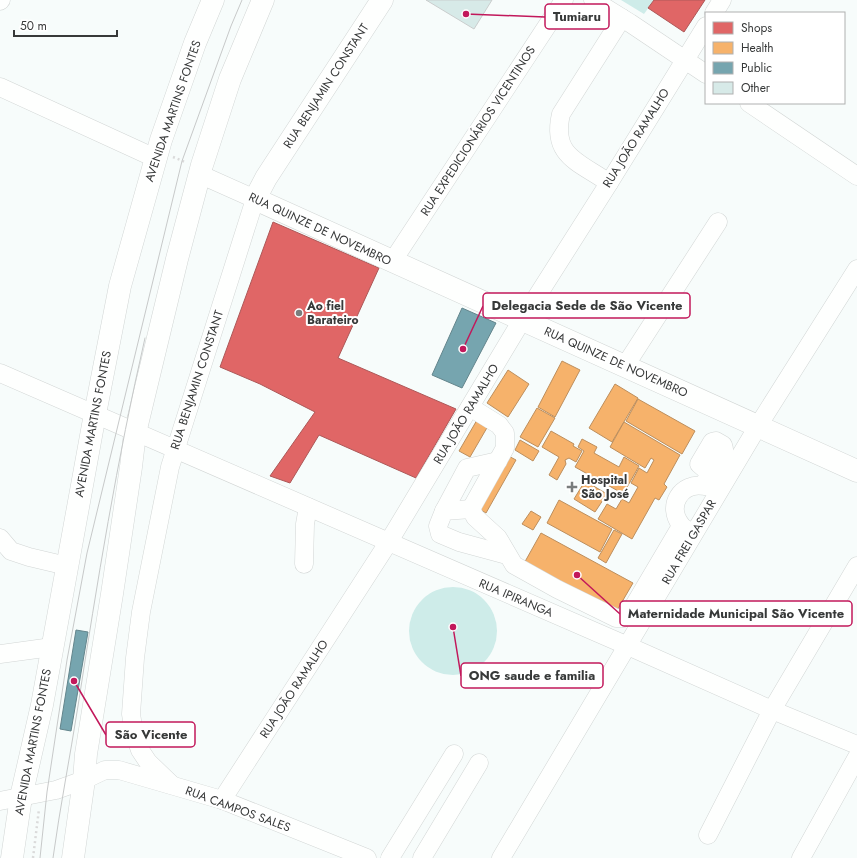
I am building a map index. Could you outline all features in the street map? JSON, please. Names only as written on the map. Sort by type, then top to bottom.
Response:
[{"type":"main road","name":"AVENIDA MARTINS FONTES","points":[[12,858],[21,797],[42,704],[120,286],[155,158],[195,43],[213,0]]},
{"type":"main road","points":[[73,858],[84,780],[86,754],[112,594],[135,433],[199,174],[230,80],[263,0]]},
{"type":"main road","name":"RUA BENJAMIN CONSTANT","points":[[255,199],[266,178],[382,0]]},
{"type":"main road","name":"RUA QUINZE DE NOVEMBRO","points":[[255,199],[857,471]]},
{"type":"street","name":"RUA EXPEDICIONÁRIOS VICENTINOS","points":[[392,262],[564,0]]},
{"type":"street","points":[[593,0],[705,73]]},
{"type":"street","points":[[715,12],[722,0]]},
{"type":"street","points":[[609,183],[567,155],[561,145],[558,134],[558,124],[561,114],[622,18]]},
{"type":"street","name":"RUA JOÃO RAMALHO","points":[[222,800],[388,543],[522,320],[705,28]]},
{"type":"street","points":[[0,86],[155,158]]},
{"type":"street","points":[[750,104],[857,176]]},
{"type":"street","name":"RUA QUINZE DE NOVEMBRO","points":[[199,174],[255,199]]},
{"type":"street","name":"RUA BENJAMIN CONSTANT","points":[[172,786],[148,762],[140,750],[134,733],[131,714],[135,658],[141,612],[163,498],[175,450],[255,199]]},
{"type":"street","points":[[625,366],[718,222]]},
{"type":"street","name":"RUA FREI GASPAR","points":[[501,858],[628,646],[711,483],[758,426],[857,269]]},
{"type":"street","name":"RUA IPIRANGA","points":[[0,373],[772,710],[857,745]]},
{"type":"street","points":[[470,407],[499,425],[505,433],[505,448],[471,509],[474,517],[498,538],[514,565],[557,589],[616,618],[623,618],[629,614],[687,530],[676,516],[674,505],[678,495],[690,487],[711,483]]},
{"type":"street","points":[[498,461],[467,468],[444,511],[438,526],[440,534],[460,542],[508,555]]},
{"type":"street","points":[[304,564],[305,524],[308,507]]},
{"type":"street","points":[[444,511],[471,509]]},
{"type":"street","points":[[0,538],[11,551],[67,566]]},
{"type":"street","points":[[708,835],[772,710],[857,566]]},
{"type":"street","points":[[0,654],[52,647]]},
{"type":"street","points":[[390,858],[454,754]]},
{"type":"street","points":[[802,858],[857,757]]},
{"type":"street","points":[[422,858],[479,764]]},
{"type":"street","name":"RUA CAMPOS SALES","points":[[0,801],[56,790],[84,780],[105,770],[119,770],[222,800],[367,858]]},
{"type":"shaded area","points":[[621,0],[654,0],[644,14]]},
{"type":"shaded area","points":[[453,587],[470,590],[484,600],[494,614],[497,631],[494,648],[484,662],[470,672],[453,675],[436,672],[422,662],[412,648],[409,631],[412,614],[422,600],[436,590]]},
{"type":"building: Shops","points":[[654,0],[705,0],[684,32],[648,8]]},
{"type":"building: Shops","name":"Ao fiel Barateiro","points":[[273,222],[379,268],[338,358],[456,409],[416,478],[319,435],[290,483],[270,476],[315,412],[260,384],[220,367]]},
{"type":"building: Health","points":[[562,361],[580,370],[555,417],[538,407]]},
{"type":"building: Health","points":[[508,370],[529,384],[508,417],[487,403]]},
{"type":"building: Health","points":[[615,384],[638,398],[612,442],[589,428]]},
{"type":"building: Health","points":[[638,399],[695,431],[682,454],[626,421]]},
{"type":"building: Health","points":[[537,408],[555,418],[538,447],[520,437]]},
{"type":"building: Health","points":[[477,420],[488,426],[470,457],[459,451]]},
{"type":"building: Health","points":[[624,422],[680,455],[664,484],[667,487],[659,500],[655,498],[632,539],[598,519],[607,504],[616,509],[622,499],[629,503],[638,487],[631,483],[639,468],[647,473],[654,460],[651,458],[645,468],[610,447]]},
{"type":"building: Health","points":[[551,431],[574,444],[573,446],[582,451],[576,462],[569,458],[565,460],[566,464],[557,480],[549,475],[559,457],[542,447]]},
{"type":"building: Health","points":[[582,439],[597,447],[594,453],[619,467],[624,457],[639,466],[626,489],[620,492],[575,467],[584,451],[578,447]]},
{"type":"building: Health","points":[[520,440],[539,451],[533,461],[515,450]]},
{"type":"building: Health","points":[[501,452],[516,460],[486,513],[472,505]]},
{"type":"building: Health","points":[[585,481],[607,494],[595,512],[574,499]]},
{"type":"building: Health","points":[[559,500],[612,529],[600,552],[547,523]]},
{"type":"building: Health","points":[[531,511],[541,517],[533,530],[522,524]]},
{"type":"building: Health","points":[[614,530],[622,534],[606,563],[598,558]]},
{"type":"building: Health","points":[[541,533],[633,583],[612,619],[522,567]]},
{"type":"building: Public","points":[[462,308],[496,323],[462,388],[432,375]]},
{"type":"building: Public","points":[[76,630],[88,632],[71,731],[60,729]]},
{"type":"building: Other","points":[[426,0],[492,0],[474,29]]},
{"type":"tram line","points":[[40,858],[47,792],[67,660],[87,553],[182,161],[231,26],[242,0]]},
{"type":"tram line","points":[[53,858],[108,522],[125,430],[145,338]]},
{"type":"place","name":"Tumiaru","points":[[466,14]]},
{"type":"place","name":"Ao fiel Barateiro","points":[[299,313]]},
{"type":"place","name":"Delegacia Sede de São Vicente","points":[[463,349]]},
{"type":"place","name":"Hospital São José","points":[[572,487]]},
{"type":"place","name":"Maternidade Municipal São Vicente","points":[[577,575]]},
{"type":"place","name":"ONG saude e familia","points":[[453,627]]},
{"type":"place","name":"São Vicente","points":[[74,681]]}]
